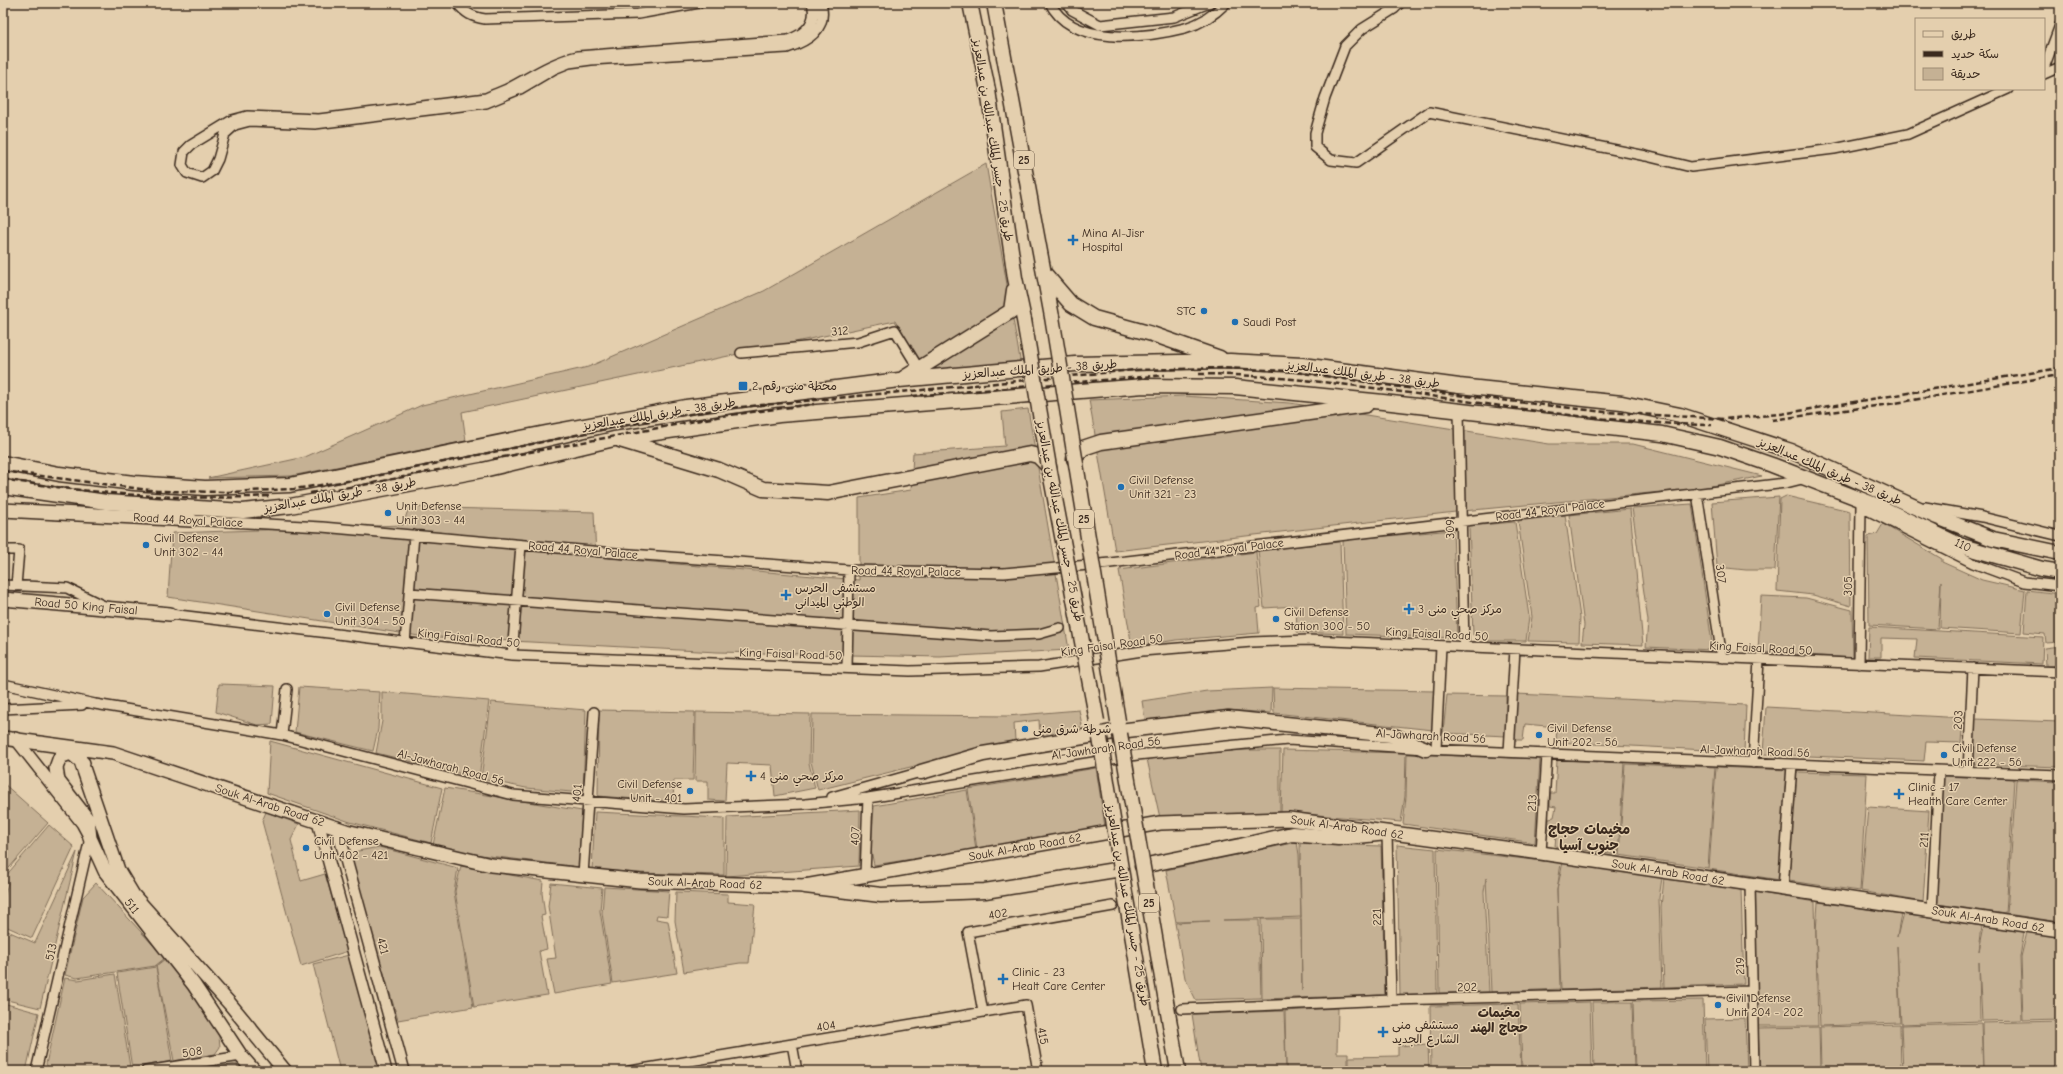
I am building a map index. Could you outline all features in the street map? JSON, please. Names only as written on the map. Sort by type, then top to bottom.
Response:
[{"type":"main road","name":"طريق 25 - جسر الملك عبدالله بن عبدالعزيز","points":[[970,3],[988,90],[1015,278],[1099,731],[1155,1071]]},
{"type":"main road","name":"طريق 25 - جسر الملك عبدالله بن عبدالعزيز","points":[[994,3],[1052,317],[1074,460],[1178,1071]]},
{"type":"main road","points":[[1044,273],[1071,304],[1094,318],[1152,334],[1230,361]]},
{"type":"main road","points":[[899,380],[1011,311],[1015,278]]},
{"type":"main road","name":"طريق 38 - طريق الملك عبدالعزيز","points":[[3,463],[59,474],[134,483],[205,488],[290,485],[546,433],[686,407],[899,380],[1075,364],[1230,361],[1302,365],[1459,386],[1622,403],[1680,415],[1791,451],[1909,504],[1993,539],[2060,553]]},
{"type":"main road","name":"طريق 38 - طريق الملك عبدالعزيز","points":[[3,487],[106,502],[243,511],[290,506],[483,470],[614,439],[779,415],[1144,386],[1235,387],[1387,402],[1662,434],[1720,447],[1806,478],[1861,504],[1878,506],[1962,546],[2042,570],[2060,572]]},
{"type":"main road","points":[[1074,460],[1083,448],[1101,442],[1387,402]]},
{"type":"main road","points":[[614,439],[719,470],[763,489],[828,493],[1030,454],[1038,456],[1049,467]]},
{"type":"main road","name":"Road 44 Royal Palace","points":[[3,510],[191,520]]},
{"type":"main road","name":"Road 50 King Faisal","points":[[3,598],[170,614]]},
{"type":"main road","points":[[921,772],[983,754],[1099,731],[1228,718],[1391,735],[1431,749]]},
{"type":"main road","name":"Souk Al-Arab Road 62","points":[[9,738],[113,753],[346,831],[490,865],[640,881],[805,886],[1160,823],[1289,819],[1541,853],[2060,930]]},
{"type":"main road","name":"511","points":[[75,747],[83,763],[118,870],[133,894],[230,1004],[285,1071]]},
{"type":"main road","points":[[83,763],[71,753],[60,757],[56,768],[58,781],[88,820],[90,838]]},
{"type":"main road","points":[[1142,866],[1292,834],[1338,838],[1386,833]]},
{"type":"main road","name":"511","points":[[90,838],[105,871],[194,985],[241,1056],[254,1071]]},
{"type":"main road","points":[[805,886],[881,895],[985,891],[1121,869]]},
{"type":"street","points":[[457,3],[462,10],[472,17],[485,19],[638,14],[699,3]]},
{"type":"street","points":[[464,3],[475,13],[633,9],[673,3]]},
{"type":"street","points":[[812,3],[814,15],[810,26],[801,35],[788,40],[578,56],[548,66],[508,89],[486,98],[319,119],[247,116],[232,120],[191,145],[184,152],[182,165],[188,173],[202,178],[212,171],[218,159],[225,134],[234,125],[250,121],[315,124],[473,106],[498,99],[569,63],[591,60],[787,48],[804,43],[817,31],[823,12],[821,3]]},
{"type":"street","points":[[1050,3],[1053,9],[1070,24],[1090,33],[1123,37],[1186,28],[1215,14],[1226,3]]},
{"type":"street","points":[[1067,3],[1072,10],[1100,25],[1174,17],[1209,3]]},
{"type":"street","points":[[1400,3],[1394,9],[1362,29],[1345,46],[1325,98],[1316,133],[1315,147],[1330,160],[1356,163],[1429,112],[1646,156],[1691,167],[1834,149],[1908,134],[2006,90]]},
{"type":"street","points":[[2045,65],[2060,26]]},
{"type":"street","points":[[2045,74],[2060,67]]},
{"type":"street","name":"312","points":[[741,353],[858,342],[895,330],[919,369]]},
{"type":"street","name":"309","points":[[1459,411],[1464,647]]},
{"type":"street","name":"Road 44 Royal Palace","points":[[191,520],[322,527],[521,545],[849,570],[1004,573],[1110,563],[1786,483],[1806,478]]},
{"type":"street","name":"307","points":[[1697,493],[1722,658]]},
{"type":"street","name":"110","points":[[1861,504],[1973,563],[2024,582],[2060,586]]},
{"type":"street","name":"305","points":[[1859,664],[1861,504]]},
{"type":"street","points":[[1909,504],[1982,517],[2060,536]]},
{"type":"street","points":[[405,643],[414,535]]},
{"type":"street","points":[[512,655],[521,545]]},
{"type":"street","points":[[3,550],[18,550],[16,586]]},
{"type":"street","points":[[847,668],[849,570]]},
{"type":"street","points":[[3,585],[67,588],[110,609]]},
{"type":"street","points":[[409,593],[990,636],[1039,634],[1060,628]]},
{"type":"street","name":"King Faisal Road 50","points":[[170,614],[512,655],[910,671],[1039,667],[1142,651],[1252,642],[1308,640],[2060,672]]},
{"type":"street","points":[[1431,749],[1441,646]]},
{"type":"street","points":[[1509,752],[1515,649]]},
{"type":"street","points":[[1753,763],[1758,660]]},
{"type":"street","name":"203","points":[[1968,771],[1973,668]]},
{"type":"street","points":[[3,684],[95,704]]},
{"type":"street","points":[[282,735],[287,689]]},
{"type":"street","points":[[3,709],[95,704]]},
{"type":"street","name":"Al-Jawharah Road 56","points":[[95,704],[282,735],[512,795],[684,809],[805,804],[868,798],[1137,755],[1288,740],[1431,749],[2060,775]]},
{"type":"street","name":"401","points":[[583,875],[594,712]]},
{"type":"street","name":"511","points":[[9,738],[82,823],[90,838]]},
{"type":"street","name":"213","points":[[1541,853],[1547,754]]},
{"type":"street","points":[[1783,889],[1792,765]]},
{"type":"street","name":"211","points":[[1932,911],[1939,771]]},
{"type":"street","name":"Al-Jawharah Road 56","points":[[805,804],[921,772]]},
{"type":"street","name":"407","points":[[865,875],[868,798]]},
{"type":"street","points":[[318,822],[386,1071]]},
{"type":"street","name":"421","points":[[337,827],[404,1071]]},
{"type":"street","name":"221","points":[[1386,833],[1391,1000]]},
{"type":"street","name":"513","points":[[36,1071],[90,838]]},
{"type":"street","name":"219","points":[[1750,884],[1754,1071]]},
{"type":"street","name":"402","points":[[983,1012],[968,932],[1113,906]]},
{"type":"street","name":"202","points":[[1182,1009],[1391,1000],[1752,991]]},
{"type":"street","name":"404","points":[[630,1071],[1026,1006]]},
{"type":"street","name":"415","points":[[1026,1006],[1038,1071]]},
{"type":"street","points":[[792,1044],[797,1071]]},
{"type":"street","name":"508","points":[[146,1071],[241,1056]]},
{"type":"green space","points":[[986,164],[1021,365],[926,374],[895,321],[462,412],[466,441],[291,476],[208,478],[305,457],[422,405],[588,367],[764,291]]},
{"type":"green space","points":[[1183,396],[1290,403],[1549,444],[1633,444],[1762,476],[1702,488],[1473,510],[1115,551],[1089,400]]},
{"type":"green space","points":[[1028,409],[1069,650],[940,657],[717,652],[419,636],[168,597],[172,533],[403,525],[409,507],[594,512],[596,557],[859,580],[859,498],[911,490],[913,453],[1005,446],[1002,412]]},
{"type":"green space","points":[[1786,496],[1850,511],[1851,606],[1813,595],[1777,591],[1780,499]]},
{"type":"green space","points":[[1779,497],[1775,570],[1746,570],[1717,567],[1712,502]]},
{"type":"green space","points":[[1692,504],[1713,650],[1646,647],[1648,621],[1632,508]]},
{"type":"green space","points":[[1630,509],[1643,645],[1582,643],[1584,625],[1569,515]]},
{"type":"green space","points":[[1565,515],[1580,617],[1579,642],[1528,641],[1532,617],[1518,521]]},
{"type":"green space","points":[[1515,522],[1529,616],[1526,641],[1486,641],[1485,635],[1473,635],[1469,526]]},
{"type":"green space","points":[[1883,524],[1942,559],[1942,562],[1982,580],[2025,590],[2021,633],[1940,628],[1941,581],[1938,629],[1869,625],[1868,536],[1877,534]]},
{"type":"green space","points":[[1453,530],[1457,638],[1346,634],[1343,540]]},
{"type":"green space","points":[[1340,542],[1343,634],[1297,632],[1296,606],[1264,608],[1258,550]]},
{"type":"green space","points":[[1256,552],[1261,607],[1257,608],[1259,633],[1176,640],[1132,647],[1119,570]]},
{"type":"green space","points":[[2027,590],[2060,594],[2060,642],[2046,643],[2045,634],[2024,632]]},
{"type":"green space","points":[[1761,596],[1806,598],[1852,610],[1853,658],[1758,652]]},
{"type":"green space","points":[[1869,627],[2043,637],[2042,664],[1915,658],[1917,639],[1881,638],[1881,657],[1868,657]]},
{"type":"green space","points":[[2060,646],[2060,665],[2046,666],[2045,648]]},
{"type":"green space","points":[[219,684],[275,686],[272,724],[257,725],[216,712]]},
{"type":"green space","points":[[299,687],[380,692],[378,729],[373,751],[295,732]]},
{"type":"green space","points":[[1272,688],[1271,713],[1229,710],[1145,720],[1142,701],[1207,691]]},
{"type":"green space","points":[[1273,688],[1435,691],[1433,730],[1274,713]]},
{"type":"green space","points":[[382,692],[489,701],[479,778],[376,753],[382,721]]},
{"type":"green space","points":[[1516,694],[1746,705],[1744,752],[1556,742],[1557,727],[1525,724],[1523,740],[1512,740]]},
{"type":"green space","points":[[1447,695],[1506,696],[1506,736],[1443,733]]},
{"type":"green space","points":[[491,702],[586,710],[583,793],[526,788],[481,779]]},
{"type":"green space","points":[[1766,707],[1963,718],[1961,743],[1926,742],[1924,761],[1763,754]]},
{"type":"green space","points":[[599,710],[695,712],[693,780],[674,780],[673,802],[598,796]]},
{"type":"green space","points":[[1079,710],[1082,725],[1077,731],[1040,739],[1039,720],[1014,723],[1015,741],[818,790],[811,762],[812,714],[1007,716]]},
{"type":"green space","points":[[696,712],[810,714],[809,763],[815,788],[775,796],[772,765],[727,763],[725,801],[708,800],[708,781],[695,781]]},
{"type":"green space","points":[[1975,719],[2060,722],[2060,767],[1974,764]]},
{"type":"green space","points":[[270,741],[442,788],[431,843],[350,822],[267,793]]},
{"type":"green space","points":[[1240,750],[1280,750],[1280,812],[1160,818],[1147,759]]},
{"type":"green space","points":[[1283,750],[1406,753],[1405,796],[1401,822],[1281,812]]},
{"type":"green space","points":[[1407,754],[1540,759],[1535,843],[1403,824],[1406,797]]},
{"type":"green space","points":[[1557,760],[1624,763],[1618,855],[1555,846],[1556,836],[1548,834],[1549,818],[1554,817],[1556,807],[1550,806],[1550,793],[1555,793]]},
{"type":"green space","points":[[1625,764],[1715,767],[1708,868],[1619,855]]},
{"type":"green space","points":[[1716,767],[1787,770],[1780,880],[1709,869]]},
{"type":"green space","points":[[1096,768],[1105,827],[977,849],[968,789]]},
{"type":"green space","points":[[1796,772],[1867,774],[1860,891],[1789,881]]},
{"type":"green space","points":[[1942,776],[2014,779],[2006,914],[1937,904]]},
{"type":"green space","points":[[2016,780],[2060,782],[2060,922],[2007,914]]},
{"type":"green space","points":[[3,783],[48,823],[3,875]]},
{"type":"green space","points":[[445,788],[582,811],[579,867],[473,854],[433,845]]},
{"type":"green space","points":[[967,790],[976,849],[874,865],[871,850],[874,806]]},
{"type":"green space","points":[[1868,807],[1929,811],[1923,902],[1861,891]]},
{"type":"green space","points":[[860,810],[859,866],[726,876],[727,817]]},
{"type":"green space","points":[[266,812],[299,824],[291,840],[301,881],[325,874],[348,951],[301,966],[262,821]]},
{"type":"green space","points":[[595,812],[724,818],[724,875],[635,873],[592,869]]},
{"type":"green space","points":[[49,825],[74,847],[32,938],[3,925],[3,902],[8,883],[4,878]]},
{"type":"green space","points":[[1297,842],[1299,855],[1301,917],[1223,920],[1259,920],[1261,998],[1196,1000],[1185,978],[1175,923],[1210,921],[1176,922],[1166,870]]},
{"type":"green space","points":[[1300,843],[1381,846],[1385,995],[1262,999],[1261,919],[1301,919],[1302,991]]},
{"type":"green space","points":[[1397,845],[1435,849],[1437,993],[1400,995]]},
{"type":"green space","points":[[379,847],[458,868],[454,892],[473,1007],[398,1020],[350,861],[353,852]]},
{"type":"green space","points":[[1437,849],[1561,863],[1557,890],[1560,989],[1491,992],[1486,878],[1484,892],[1489,992],[1439,993]]},
{"type":"green space","points":[[77,852],[40,1008],[3,999],[3,929],[35,943]]},
{"type":"green space","points":[[1563,862],[1662,878],[1659,898],[1662,987],[1561,990],[1557,890]]},
{"type":"green space","points":[[461,866],[543,881],[542,893],[545,915],[541,916],[547,949],[539,951],[547,995],[474,1007],[455,891]]},
{"type":"green space","points":[[1664,878],[1741,890],[1744,984],[1664,987],[1661,907]]},
{"type":"green space","points":[[96,883],[165,958],[155,966],[77,978],[65,975],[83,897]]},
{"type":"green space","points":[[551,883],[602,888],[600,911],[612,984],[554,994],[547,959],[556,958],[548,906]]},
{"type":"green space","points":[[604,887],[669,891],[667,916],[657,915],[656,919],[668,921],[677,973],[613,983],[602,913]]},
{"type":"green space","points":[[676,892],[728,894],[728,902],[755,904],[749,963],[740,963],[684,972],[675,921]]},
{"type":"green space","points":[[1755,892],[1815,902],[1818,1026],[1758,1026]]},
{"type":"green space","points":[[1818,902],[1901,914],[1897,937],[1903,914],[1982,926],[1979,951],[1984,926],[2024,932],[2020,957],[2022,1020],[1982,1021],[1979,962],[1980,1021],[1901,1024],[1897,946],[1900,1023],[1820,1026],[1816,932]]},
{"type":"green space","points":[[2027,932],[2060,937],[2060,1019],[2023,1020],[2021,957]]},
{"type":"green space","points":[[349,955],[381,1071],[340,1071],[313,964]]},
{"type":"green space","points":[[165,959],[188,985],[219,1036],[220,1047],[215,1054],[174,1061],[156,966]]},
{"type":"green space","points":[[156,967],[172,1061],[132,1068],[117,973]]},
{"type":"green space","points":[[115,974],[130,1067],[106,1071],[50,1071],[46,1064],[65,978],[78,980]]},
{"type":"green space","points":[[1703,1000],[1705,1071],[1635,1071],[1633,1001]]},
{"type":"green space","points":[[1590,1002],[1592,1071],[1522,1071],[1520,1004]]},
{"type":"green space","points":[[1592,1002],[1632,1002],[1634,1071],[1594,1071]]},
{"type":"green space","points":[[3,1003],[39,1013],[26,1071],[3,1071]]},
{"type":"green space","points":[[1518,1004],[1521,1071],[1431,1071],[1430,1006]]},
{"type":"green space","points":[[1338,1008],[1337,1053],[1348,1053],[1348,1071],[1201,1071],[1192,1014],[1284,1011],[1286,1067],[1285,1011]]},
{"type":"green space","points":[[1745,1018],[1747,1071],[1707,1071],[1705,1019]]},
{"type":"green space","points":[[2060,1021],[2060,1071],[1983,1071],[1982,1023]]},
{"type":"green space","points":[[1981,1023],[1983,1071],[1903,1071],[1901,1025]]},
{"type":"green space","points":[[1900,1025],[1901,1071],[1821,1071],[1820,1027]]},
{"type":"green space","points":[[1819,1027],[1820,1071],[1760,1071],[1758,1028]]},
{"type":"green space","points":[[1428,1044],[1429,1071],[1349,1071],[1349,1057],[1398,1056],[1398,1046]]},
{"type":"green space","points":[[237,1064],[238,1071],[192,1071]]},
{"type":"railway","points":[[3,471],[157,491],[229,492],[294,489],[361,479],[630,424],[720,409],[1134,370],[1222,368],[1289,371],[1449,394],[1605,412],[1724,419],[1781,414],[2060,368]]},
{"type":"railway","points":[[1199,374],[1263,377],[1327,383],[1391,390],[1519,409],[1583,416],[1647,422],[1712,425]]},
{"type":"railway","points":[[912,396],[1165,375]]},
{"type":"railway","points":[[1772,420],[1883,405],[2060,375]]},
{"type":"railway","points":[[493,459],[722,416],[814,404]]},
{"type":"railway","points":[[310,493],[363,485],[448,468]]},
{"type":"railway","points":[[3,479],[69,489],[136,495],[203,498],[270,496]]},
{"type":"place","name":"Mina Al-Jisr Hospital","points":[[1073,240]]},
{"type":"place","name":"STC","points":[[1204,311]]},
{"type":"place","name":"Saudi Post","points":[[1235,322]]},
{"type":"place","name":"محطة منى رقم 2","points":[[743,386]]},
{"type":"place","name":"Civil Defense Unit 321 - 23","points":[[1121,487]]},
{"type":"place","name":"Unit Defense Unit 303 - 44","points":[[388,513]]},
{"type":"place","name":"Civil Defense Unit 302 - 44","points":[[146,545]]},
{"type":"place","name":"مستشفى الحرس الوطني الميداني","points":[[786,595]]},
{"type":"place","name":"مركز صحي منى 3","points":[[1409,609]]},
{"type":"place","name":"Civil Defense Unit 304 - 50","points":[[327,614]]},
{"type":"place","name":"Civil Defense Station 300 - 50","points":[[1276,619]]},
{"type":"place","name":"شرطة شرق منى","points":[[1025,729]]},
{"type":"place","name":"Civil Defense Unit 202 - 56","points":[[1539,735]]},
{"type":"place","name":"Civil Defense Unit 222 - 56","points":[[1944,755]]},
{"type":"place","name":"مركز صحي منى 4","points":[[751,776]]},
{"type":"place","name":"Civil Defense Unit - 401","points":[[690,791]]},
{"type":"place","name":"Clinic - 17 Health Care Center","points":[[1899,794]]},
{"type":"place","name":"Civil Defense Unit 402 - 421","points":[[306,848]]},
{"type":"place","name":"Clinic - 23 Healt Care Center","points":[[1003,979]]},
{"type":"place","name":"Civil Defense Unit 204 - 202","points":[[1718,1005]]},
{"type":"place","name":"مستشفى منى الشارع الجديد","points":[[1383,1032]]},
{"type":"district","name":"مخيمات حجاج جنوب آسيا","points":[[1589,838]]},
{"type":"district","name":"مخيمات حجاج الهند","points":[[1499,1020]]}]
